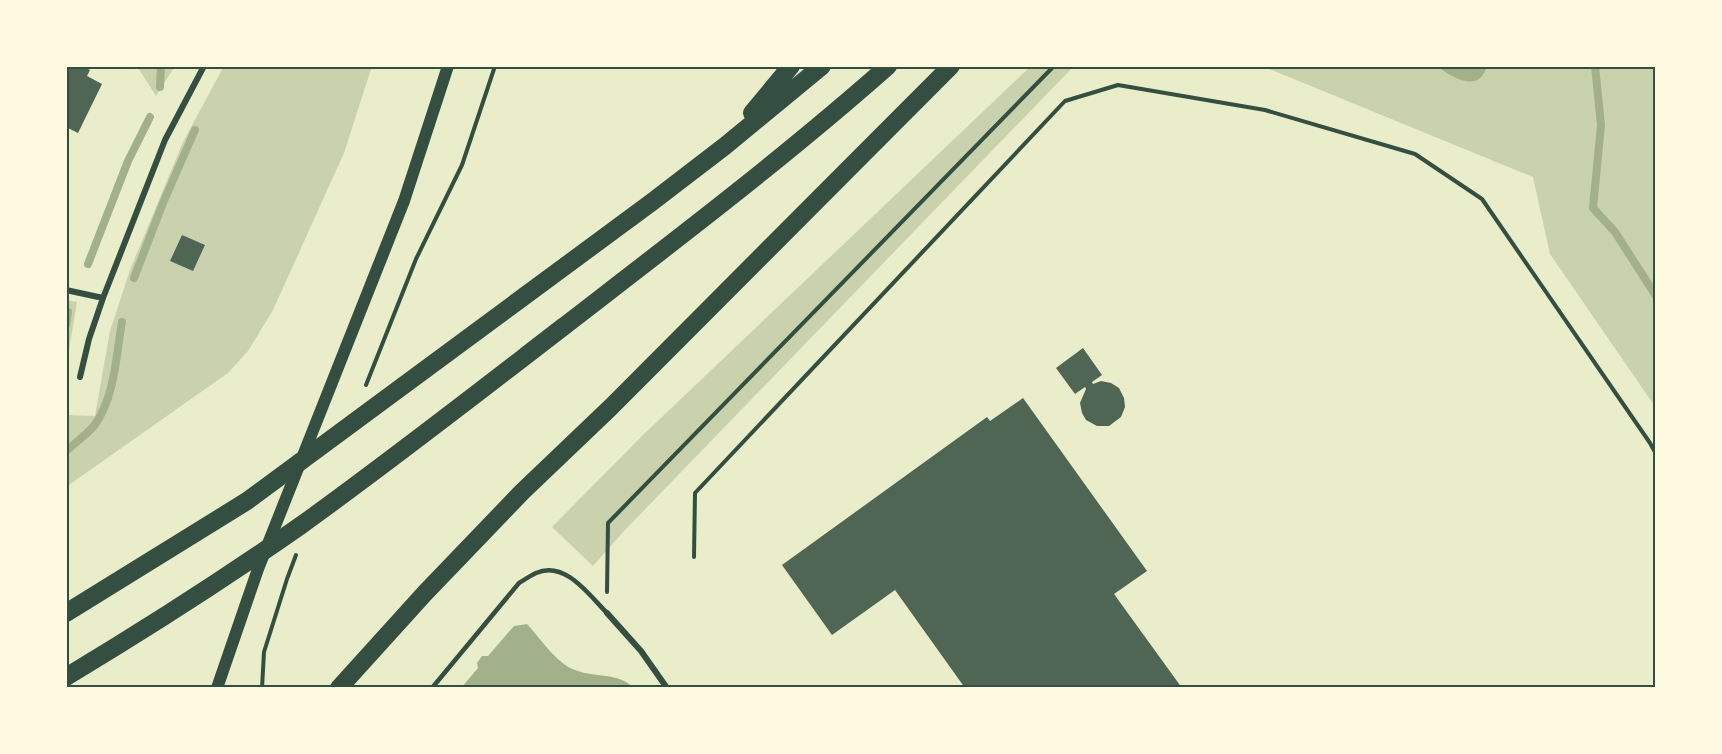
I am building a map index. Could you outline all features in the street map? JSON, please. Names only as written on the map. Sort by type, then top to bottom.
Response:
[{"type":"highway","points":[[725,146],[791,66]]},
{"type":"highway","points":[[66,613],[247,501],[652,202],[725,146],[822,66]]},
{"type":"highway","points":[[66,677],[135,636],[242,566],[405,448],[783,156],[888,66]]},
{"type":"highway","points":[[339,688],[425,593],[522,492],[611,407],[951,66]]},
{"type":"main road","points":[[217,688],[244,608],[404,201],[448,66]]},
{"type":"street","points":[[80,377],[89,339],[103,298],[165,140],[204,66]]},
{"type":"street","points":[[66,291],[103,298]]},
{"type":"street","points":[[607,613],[641,651],[667,688]]},
{"type":"lane","points":[[432,688],[519,583],[537,572],[551,570],[572,578],[607,613]]},
{"type":"path","points":[[384,340],[416,259],[462,165],[495,66]]},
{"type":"path","points":[[607,613],[608,523],[1054,66]]},
{"type":"path","points":[[694,558],[695,493],[1065,101],[1118,85],[1264,110],[1415,154],[1482,199],[1656,454]]},
{"type":"path","points":[[262,688],[264,652],[287,579]]},
{"type":"shaded area","points":[[137,66],[175,66],[156,96]]},
{"type":"shaded area","points":[[224,66],[372,66],[344,153],[273,310],[248,351],[228,373],[66,487],[66,415],[95,416],[110,331],[130,270],[183,142]]},
{"type":"shaded area","points":[[1031,66],[1074,66],[624,531],[593,566],[552,527],[643,435]]},
{"type":"shaded area","points":[[1262,66],[1656,66],[1656,408],[1550,254],[1533,177]]},
{"type":"shaded area","points":[[1437,66],[1488,66],[1479,79],[1463,81]]},
{"type":"shaded area","points":[[66,300],[77,302],[66,368]]},
{"type":"shaded area","points":[[527,624],[555,656],[568,667],[614,677],[634,688],[461,688],[478,668],[477,663],[482,656],[488,656],[514,626]]},
{"type":"building","points":[[66,66],[82,66],[90,70],[87,76],[102,84],[78,133],[66,127]]},
{"type":"building","points":[[182,235],[205,245],[193,271],[170,261]]},
{"type":"building","points":[[1083,348],[1102,375],[1092,382],[1093,384],[1101,381],[1111,383],[1119,388],[1124,398],[1125,407],[1121,417],[1109,426],[1097,426],[1086,420],[1080,403],[1085,387],[1075,394],[1056,368]]},
{"type":"building","points":[[1023,398],[1147,571],[1114,594],[1182,688],[965,688],[895,590],[832,635],[782,565],[987,417],[990,421]]},
{"type":"waterway","points":[[160,87],[161,66]]},
{"type":"waterway","points":[[1595,66],[1601,125],[1593,208],[1615,232],[1656,296]]},
{"type":"waterway","points":[[88,264],[128,161],[150,117]]},
{"type":"waterway","points":[[134,278],[195,130]]},
{"type":"waterway","points":[[66,325],[68,312]]},
{"type":"waterway","points":[[66,451],[94,426],[101,415],[114,376],[122,322]]}]
